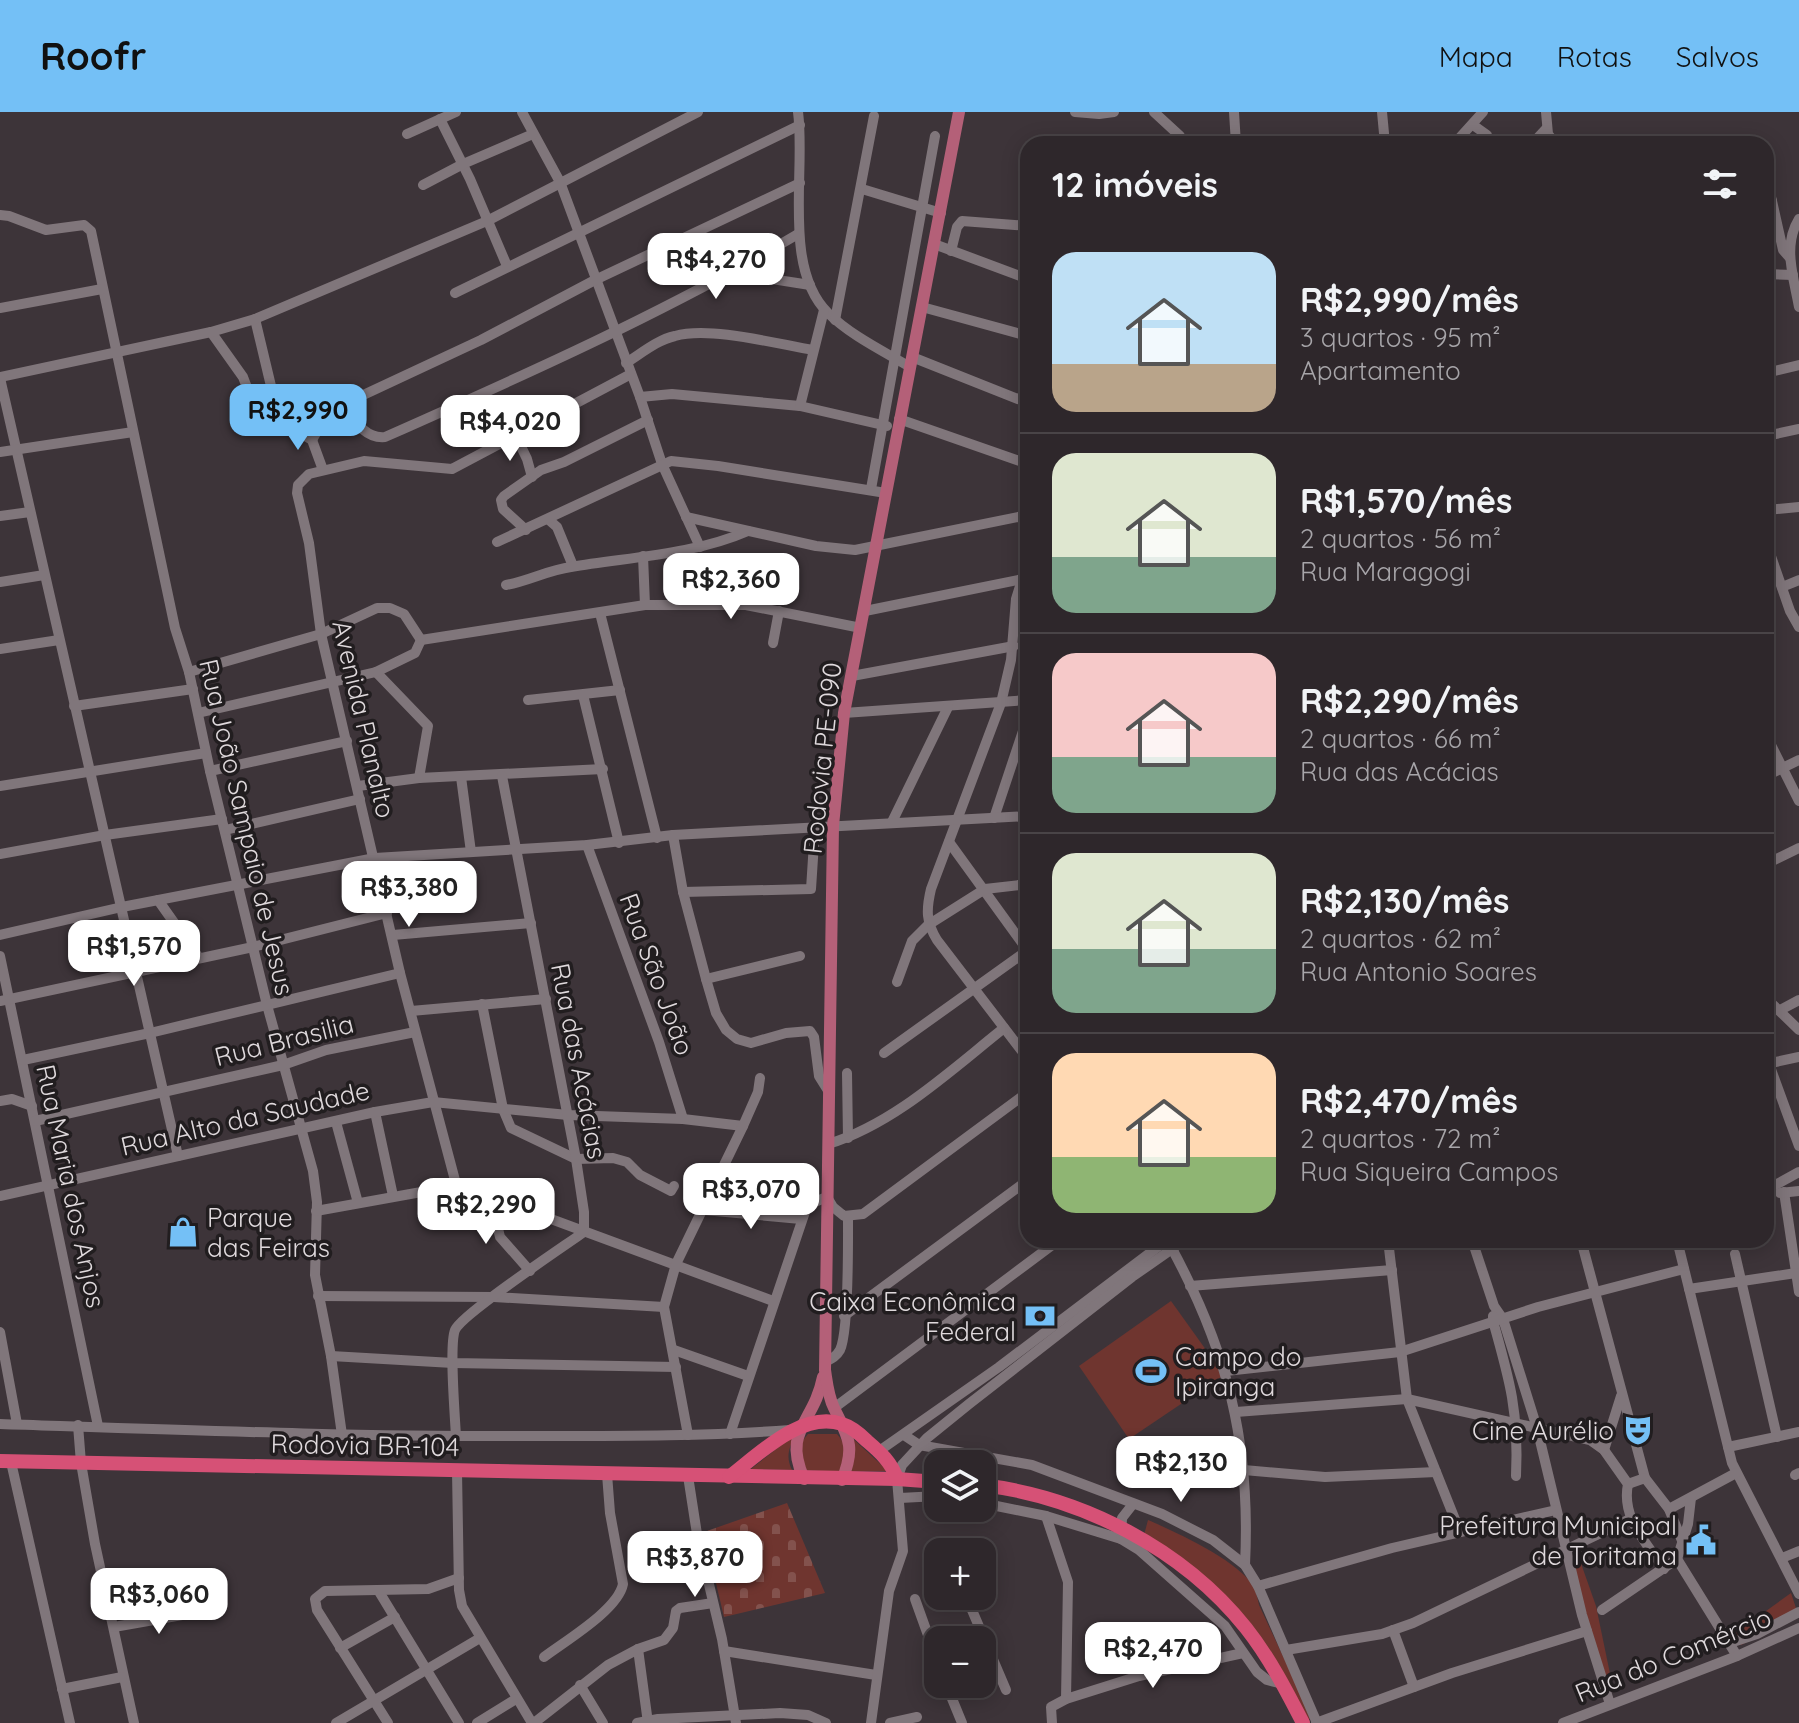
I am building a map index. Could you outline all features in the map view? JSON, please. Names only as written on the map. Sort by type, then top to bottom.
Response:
[{"type":"highway","points":[[729,1477],[799,1428],[823,1421],[844,1424],[879,1451],[897,1479]]},
{"type":"highway","name":"Rodovia BR-104","points":[[6,1462],[924,1481]]},
{"type":"highway","points":[[996,1487],[1035,1494],[1065,1504],[1120,1534],[1143,1540],[1181,1566],[1219,1599],[1257,1643],[1303,1723]]},
{"type":"main road","name":"Rodovia PE-090","points":[[804,1479],[794,1452],[799,1428],[818,1399],[825,1366],[833,826],[844,713],[959,112]]},
{"type":"main road","name":"Rodovia PE-090","points":[[825,1366],[834,1408],[844,1424],[850,1450],[849,1464],[842,1480]]},
{"type":"street","points":[[407,134],[456,112]]},
{"type":"street","points":[[522,112],[560,182],[662,464],[700,547]]},
{"type":"street","points":[[178,1156],[0,377],[211,332],[255,319],[487,221],[698,112]]},
{"type":"street","points":[[798,112],[798,234],[810,285],[824,310],[895,358],[1020,400]]},
{"type":"street","points":[[1075,112],[1114,112]]},
{"type":"street","points":[[1154,112],[1180,136]]},
{"type":"street","points":[[1234,112],[1236,136]]},
{"type":"street","points":[[1382,112],[1384,136]]},
{"type":"street","points":[[1462,136],[1483,112]]},
{"type":"street","points":[[1546,112],[1547,128],[1552,136]]},
{"type":"street","points":[[835,320],[874,116]]},
{"type":"street","points":[[440,119],[507,266]]},
{"type":"street","points":[[455,293],[800,125]]},
{"type":"street","points":[[1473,125],[1487,136]]},
{"type":"street","points":[[1540,136],[1547,128]]},
{"type":"street","points":[[423,185],[533,134]]},
{"type":"street","points":[[871,489],[935,136]]},
{"type":"street","points":[[211,332],[243,377],[259,419],[271,426],[287,426],[329,411],[481,340],[595,280],[800,183]]},
{"type":"street","points":[[862,189],[941,213]]},
{"type":"street","name":"Rua João Sampaio de Jesus","points":[[0,215],[46,230],[84,225],[91,231],[175,628],[189,672],[267,1005],[313,1171],[316,1211],[314,1259],[318,1296],[331,1356],[342,1435]]},
{"type":"street","points":[[1774,218],[1783,250],[1790,258]]},
{"type":"street","points":[[1799,219],[1792,235],[1790,258],[1799,304]]},
{"type":"street","points":[[951,251],[957,227],[962,221],[1020,225]]},
{"type":"street","points":[[343,404],[359,425],[378,438],[526,376],[733,273],[798,234]]},
{"type":"street","points":[[934,244],[1020,276]]},
{"type":"street","points":[[733,273],[810,285]]},
{"type":"street","points":[[1774,274],[1793,275]]},
{"type":"street","points":[[0,308],[102,289]]},
{"type":"street","points":[[922,307],[1020,334]]},
{"type":"street","points":[[800,406],[824,310]]},
{"type":"street","points":[[255,319],[268,378],[287,426],[312,440],[323,470],[364,461],[452,469],[516,436],[628,368],[661,341],[684,334],[716,334],[813,350]]},
{"type":"street","points":[[1774,371],[1799,365]]},
{"type":"street","points":[[640,397],[672,394],[800,406],[883,424],[898,424],[1020,460]]},
{"type":"street","points":[[312,440],[329,411]]},
{"type":"street","points":[[526,530],[503,509],[501,500],[541,470],[564,462],[648,420]]},
{"type":"street","points":[[1774,434],[1799,429]]},
{"type":"street","points":[[0,452],[133,432]]},
{"type":"street","points":[[516,436],[532,477]]},
{"type":"street","points":[[497,542],[662,464],[682,461],[886,493]]},
{"type":"street","name":"Avenida Planalto","points":[[323,470],[309,474],[298,485],[297,493],[309,543],[321,634],[400,973],[456,1184]]},
{"type":"street","points":[[1774,509],[1799,507]]},
{"type":"street","points":[[0,516],[30,512]]},
{"type":"street","points":[[686,517],[841,550],[876,548],[1020,517]]},
{"type":"street","points":[[549,520],[557,527],[573,566]]},
{"type":"street","points":[[506,585],[529,581],[547,572],[573,566],[700,547],[749,531]]},
{"type":"street","points":[[643,556],[645,605]]},
{"type":"street","points":[[1774,574],[1799,627]]},
{"type":"street","points":[[0,582],[44,575]]},
{"type":"street","points":[[865,611],[1020,580]]},
{"type":"street","points":[[1782,587],[1799,580]]},
{"type":"street","points":[[1020,588],[1016,599],[1014,646],[1001,703],[956,819],[927,909],[928,925],[1020,1049]]},
{"type":"street","points":[[421,640],[645,605],[733,604],[861,628]]},
{"type":"street","points":[[189,672],[321,634],[383,607],[404,614],[421,640]]},
{"type":"street","points":[[773,643],[779,611]]},
{"type":"street","points":[[600,613],[657,838]]},
{"type":"street","points":[[0,649],[59,640]]},
{"type":"street","points":[[198,713],[376,672],[408,658],[415,653],[421,640]]},
{"type":"street","points":[[852,676],[1014,646]]},
{"type":"street","points":[[376,672],[428,726],[419,778]]},
{"type":"street","points":[[74,706],[193,689]]},
{"type":"street","points":[[528,700],[620,690]]},
{"type":"street","points":[[583,695],[619,843]]},
{"type":"street","points":[[844,713],[1020,701]]},
{"type":"street","points":[[892,822],[948,707]]},
{"type":"street","points":[[994,818],[1020,740]]},
{"type":"street","points":[[210,771],[347,741]]},
{"type":"street","points":[[1774,752],[1799,801]]},
{"type":"street","points":[[0,786],[206,753]]},
{"type":"street","points":[[1774,772],[1799,760]]},
{"type":"street","points":[[358,786],[419,778],[603,769]]},
{"type":"street","name":"Rua das Acácias","points":[[502,776],[576,1159],[584,1232]]},
{"type":"street","points":[[461,777],[471,852]]},
{"type":"street","points":[[0,854],[105,835],[223,825],[360,799]]},
{"type":"street","points":[[0,935],[122,907],[375,858],[619,843],[673,835],[1020,816]]},
{"type":"street","points":[[683,892],[811,889],[815,827]]},
{"type":"street","points":[[673,835],[683,892],[719,1020],[737,1039],[751,1043],[806,1030],[812,1033],[819,1076],[829,1092]]},
{"type":"street","points":[[949,842],[1020,939]]},
{"type":"street","name":"Rua São João","points":[[587,845],[659,1042],[683,1119]]},
{"type":"street","points":[[1774,860],[1799,848]]},
{"type":"street","points":[[897,982],[912,941],[928,925],[985,889],[1020,885]]},
{"type":"street","points":[[158,900],[199,958]]},
{"type":"street","points":[[4,999],[253,947],[387,913]]},
{"type":"street","points":[[393,935],[531,923]]},
{"type":"street","name":"Rua Maria dos Anjos","points":[[0,956],[4,999],[23,1060],[98,1426]]},
{"type":"street","points":[[706,979],[800,956]]},
{"type":"street","points":[[884,1053],[1020,956]]},
{"type":"street","points":[[23,1060],[400,973]]},
{"type":"street","points":[[411,1011],[546,999]]},
{"type":"street","points":[[1780,1010],[1799,1000]]},
{"type":"street","points":[[482,1004],[503,1109],[511,1128],[576,1159],[613,1158],[627,1162],[649,1181],[671,1191],[674,1186]]},
{"type":"street","points":[[1774,1005],[1799,1030]]},
{"type":"street","points":[[828,1144],[848,1138],[906,1103],[1004,1028]]},
{"type":"street","name":"Rua Brasilia","points":[[35,1121],[283,1065],[326,1050],[415,1032]]},
{"type":"street","points":[[1774,1062],[1799,1057]]},
{"type":"street","points":[[847,1073],[848,1138]]},
{"type":"street","points":[[688,1435],[664,1307],[676,1264],[743,1126],[758,1092],[760,1078]]},
{"type":"street","points":[[1774,1082],[1799,1146]]},
{"type":"street","points":[[730,1434],[801,1219],[812,1203],[827,1197],[839,1213],[848,1217],[875,1208],[1020,1098]]},
{"type":"street","points":[[0,1101],[12,1099],[32,1106]]},
{"type":"street","name":"Rua Alto da Saudade","points":[[0,1196],[375,1112],[433,1102],[568,1115],[683,1119],[743,1126]]},
{"type":"street","points":[[375,1112],[393,1196]]},
{"type":"street","points":[[336,1122],[358,1203]]},
{"type":"street","points":[[1774,1187],[1799,1172]]},
{"type":"street","points":[[316,1211],[456,1184],[773,1301]]},
{"type":"street","points":[[844,1316],[1020,1186]]},
{"type":"street","points":[[1774,1192],[1799,1191]]},
{"type":"street","points":[[1784,1192],[1799,1292]]},
{"type":"street","points":[[490,1196],[500,1237],[530,1271]]},
{"type":"street","points":[[704,1210],[801,1219]]},
{"type":"street","points":[[825,1366],[842,1346],[848,1217]]},
{"type":"street","points":[[456,1437],[455,1330],[494,1297],[584,1232]]},
{"type":"street","points":[[834,1408],[1048,1248]]},
{"type":"street","points":[[871,1723],[889,1591],[903,1551],[897,1479],[902,1465],[919,1445],[1163,1248]]},
{"type":"street","points":[[1171,1248],[1226,1371],[1236,1412],[1244,1470],[1245,1565]]},
{"type":"street","points":[[1389,1248],[1407,1399],[1460,1532]]},
{"type":"street","points":[[1475,1248],[1537,1428],[1587,1631],[1610,1704]]},
{"type":"street","points":[[1583,1248],[1645,1478],[1669,1509],[1683,1545]]},
{"type":"street","points":[[1679,1248],[1736,1473],[1799,1594]]},
{"type":"street","points":[[1735,1254],[1777,1437]]},
{"type":"street","points":[[1226,1371],[1400,1352],[1594,1291],[1684,1269]]},
{"type":"street","points":[[1190,1286],[1392,1270]]},
{"type":"street","points":[[1689,1289],[1796,1273]]},
{"type":"street","points":[[879,1451],[1129,1274]]},
{"type":"street","points":[[318,1296],[494,1297],[664,1307]]},
{"type":"street","points":[[1498,1320],[1517,1423],[1516,1476]]},
{"type":"street","points":[[0,1332],[17,1424]]},
{"type":"street","points":[[674,1350],[748,1376]]},
{"type":"street","points":[[331,1356],[453,1363],[676,1367]]},
{"type":"street","points":[[1604,1450],[1621,1396]]},
{"type":"street","points":[[1236,1412],[1407,1399],[1590,1440],[1604,1450],[1628,1484],[1625,1501],[1630,1519],[1664,1569]]},
{"type":"street","points":[[0,1424],[456,1437],[730,1434],[799,1428]]},
{"type":"street","points":[[78,1425],[81,1463],[95,1544],[134,1723]]},
{"type":"street","points":[[1728,1447],[1799,1432]]},
{"type":"street","points":[[904,1435],[919,1445],[1032,1465],[1162,1514],[1213,1540],[1245,1565],[1258,1586],[1316,1723],[1414,1687],[1587,1631]]},
{"type":"street","points":[[6,1462],[70,1723]]},
{"type":"street","points":[[1244,1470],[1325,1477],[1436,1472]]},
{"type":"street","points":[[457,1471],[462,1606],[533,1723],[608,1665],[670,1634],[676,1611],[680,1608],[713,1603]]},
{"type":"street","points":[[1669,1509],[1736,1473]]},
{"type":"street","points":[[544,1657],[608,1608],[622,1591],[607,1474]]},
{"type":"street","points":[[688,1476],[736,1720]]},
{"type":"street","points":[[1628,1484],[1645,1478]]},
{"type":"street","points":[[900,1498],[924,1497]]},
{"type":"street","points":[[1602,1610],[1677,1559],[1683,1545],[1691,1498]]},
{"type":"street","points":[[1120,1534],[1122,1518],[1133,1504]]},
{"type":"street","points":[[996,1506],[1120,1534],[1225,1626],[1262,1677],[1283,1684]]},
{"type":"street","points":[[1258,1586],[1392,1548],[1556,1510]]},
{"type":"street","points":[[1046,1516],[1067,1575],[1066,1699]]},
{"type":"street","points":[[1286,1650],[1393,1630],[1630,1519]]},
{"type":"street","points":[[1782,1558],[1799,1551]]},
{"type":"street","points":[[1677,1559],[1737,1656]]},
{"type":"street","points":[[388,1723],[317,1610],[317,1595],[325,1591],[428,1589],[459,1578]]},
{"type":"street","points":[[378,1590],[459,1723]]},
{"type":"street","points":[[915,1599],[925,1626]]},
{"type":"street","points":[[114,1627],[199,1612]]},
{"type":"street","name":"Rua do Comércio","points":[[1730,1643],[1757,1634],[1799,1612]]},
{"type":"street","points":[[340,1648],[395,1617]]},
{"type":"street","name":"Rua do Comércio","points":[[1563,1723],[1737,1656],[1799,1628]]},
{"type":"street","points":[[1393,1630],[1414,1687]]},
{"type":"street","points":[[336,1723],[480,1638]]},
{"type":"street","points":[[638,1649],[645,1722],[736,1720],[799,1714],[826,1723]]},
{"type":"street","points":[[724,1651],[876,1675]]},
{"type":"street","points":[[1052,1723],[1051,1707],[1066,1699],[1139,1676],[1243,1653]]},
{"type":"street","points":[[996,1669],[1006,1690]]},
{"type":"street","points":[[62,1689],[122,1677]]},
{"type":"street","points":[[580,1685],[603,1723]]},
{"type":"street","points":[[952,1698],[962,1723]]},
{"type":"street","points":[[477,1723],[516,1699]]},
{"type":"street","points":[[890,1723],[917,1717]]},
{"type":"green space","name":"Campo do Ipiranga","points":[[1171,1301],[1224,1375],[1129,1439],[1079,1366]]},
{"type":"green space","points":[[808,1434],[837,1434],[845,1452],[840,1472],[803,1470],[799,1445]]},
{"type":"green space","points":[[794,1435],[789,1456],[792,1470],[751,1469]]},
{"type":"green space","points":[[850,1436],[888,1471],[850,1471],[855,1453]]},
{"type":"green space","points":[[787,1503],[825,1593],[724,1617],[704,1532]]},
{"type":"green space","points":[[1148,1520],[1206,1548],[1246,1577],[1254,1587],[1259,1605],[1312,1718],[1307,1720],[1254,1630],[1144,1535]]},
{"type":"green space","points":[[1577,1552],[1596,1606],[1613,1688],[1604,1691],[1565,1561]]},
{"type":"green space","points":[[1791,1593],[1799,1617],[1741,1645],[1734,1634]]},
{"type":"place","name":"Parque das Feiras","points":[[183,1232]]},
{"type":"place","name":"Caixa Econômica Federal","points":[[1040,1316]]},
{"type":"place","name":"Campo do Ipiranga","points":[[1151,1371]]},
{"type":"place","name":"Cine Aurélio","points":[[1638,1430]]},
{"type":"place","name":"Prefeitura Municipal de Toritama","points":[[1701,1540]]}]
